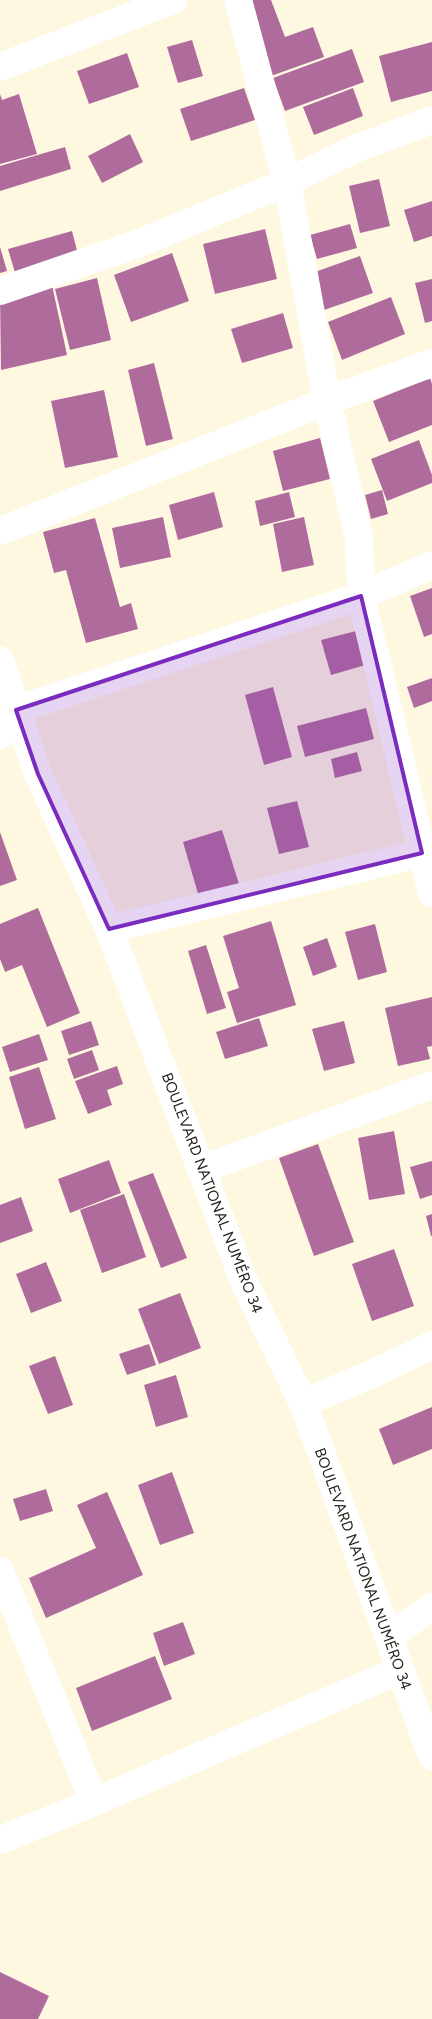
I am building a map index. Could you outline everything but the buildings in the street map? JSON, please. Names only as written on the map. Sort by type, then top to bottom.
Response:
[{"type":"street","points":[[0,67],[173,0]]},
{"type":"street","points":[[238,0],[287,182],[327,401],[359,538],[360,596],[427,850],[432,893]]},
{"type":"street","points":[[0,291],[137,244],[287,182],[355,149],[432,120]]},
{"type":"street","points":[[0,531],[327,401],[432,363]]},
{"type":"street","points":[[0,735],[16,710],[360,596],[432,565]]},
{"type":"street","name":"BOULEVARD NATIONAL NUMÉRO 34","points":[[0,660],[38,774],[109,929],[246,1286],[303,1403],[432,1756]]},
{"type":"street","points":[[109,929],[427,850]]},
{"type":"street","points":[[202,1169],[432,1085]]},
{"type":"street","points":[[303,1403],[370,1375],[432,1345]]},
{"type":"street","points":[[0,1571],[94,1802]]},
{"type":"street","points":[[388,1637],[432,1607]]},
{"type":"street","points":[[0,1840],[94,1802],[400,1670]]},
{"type":"highlighted area","points":[[361,596],[422,853],[109,929],[38,774],[16,710]]}]
